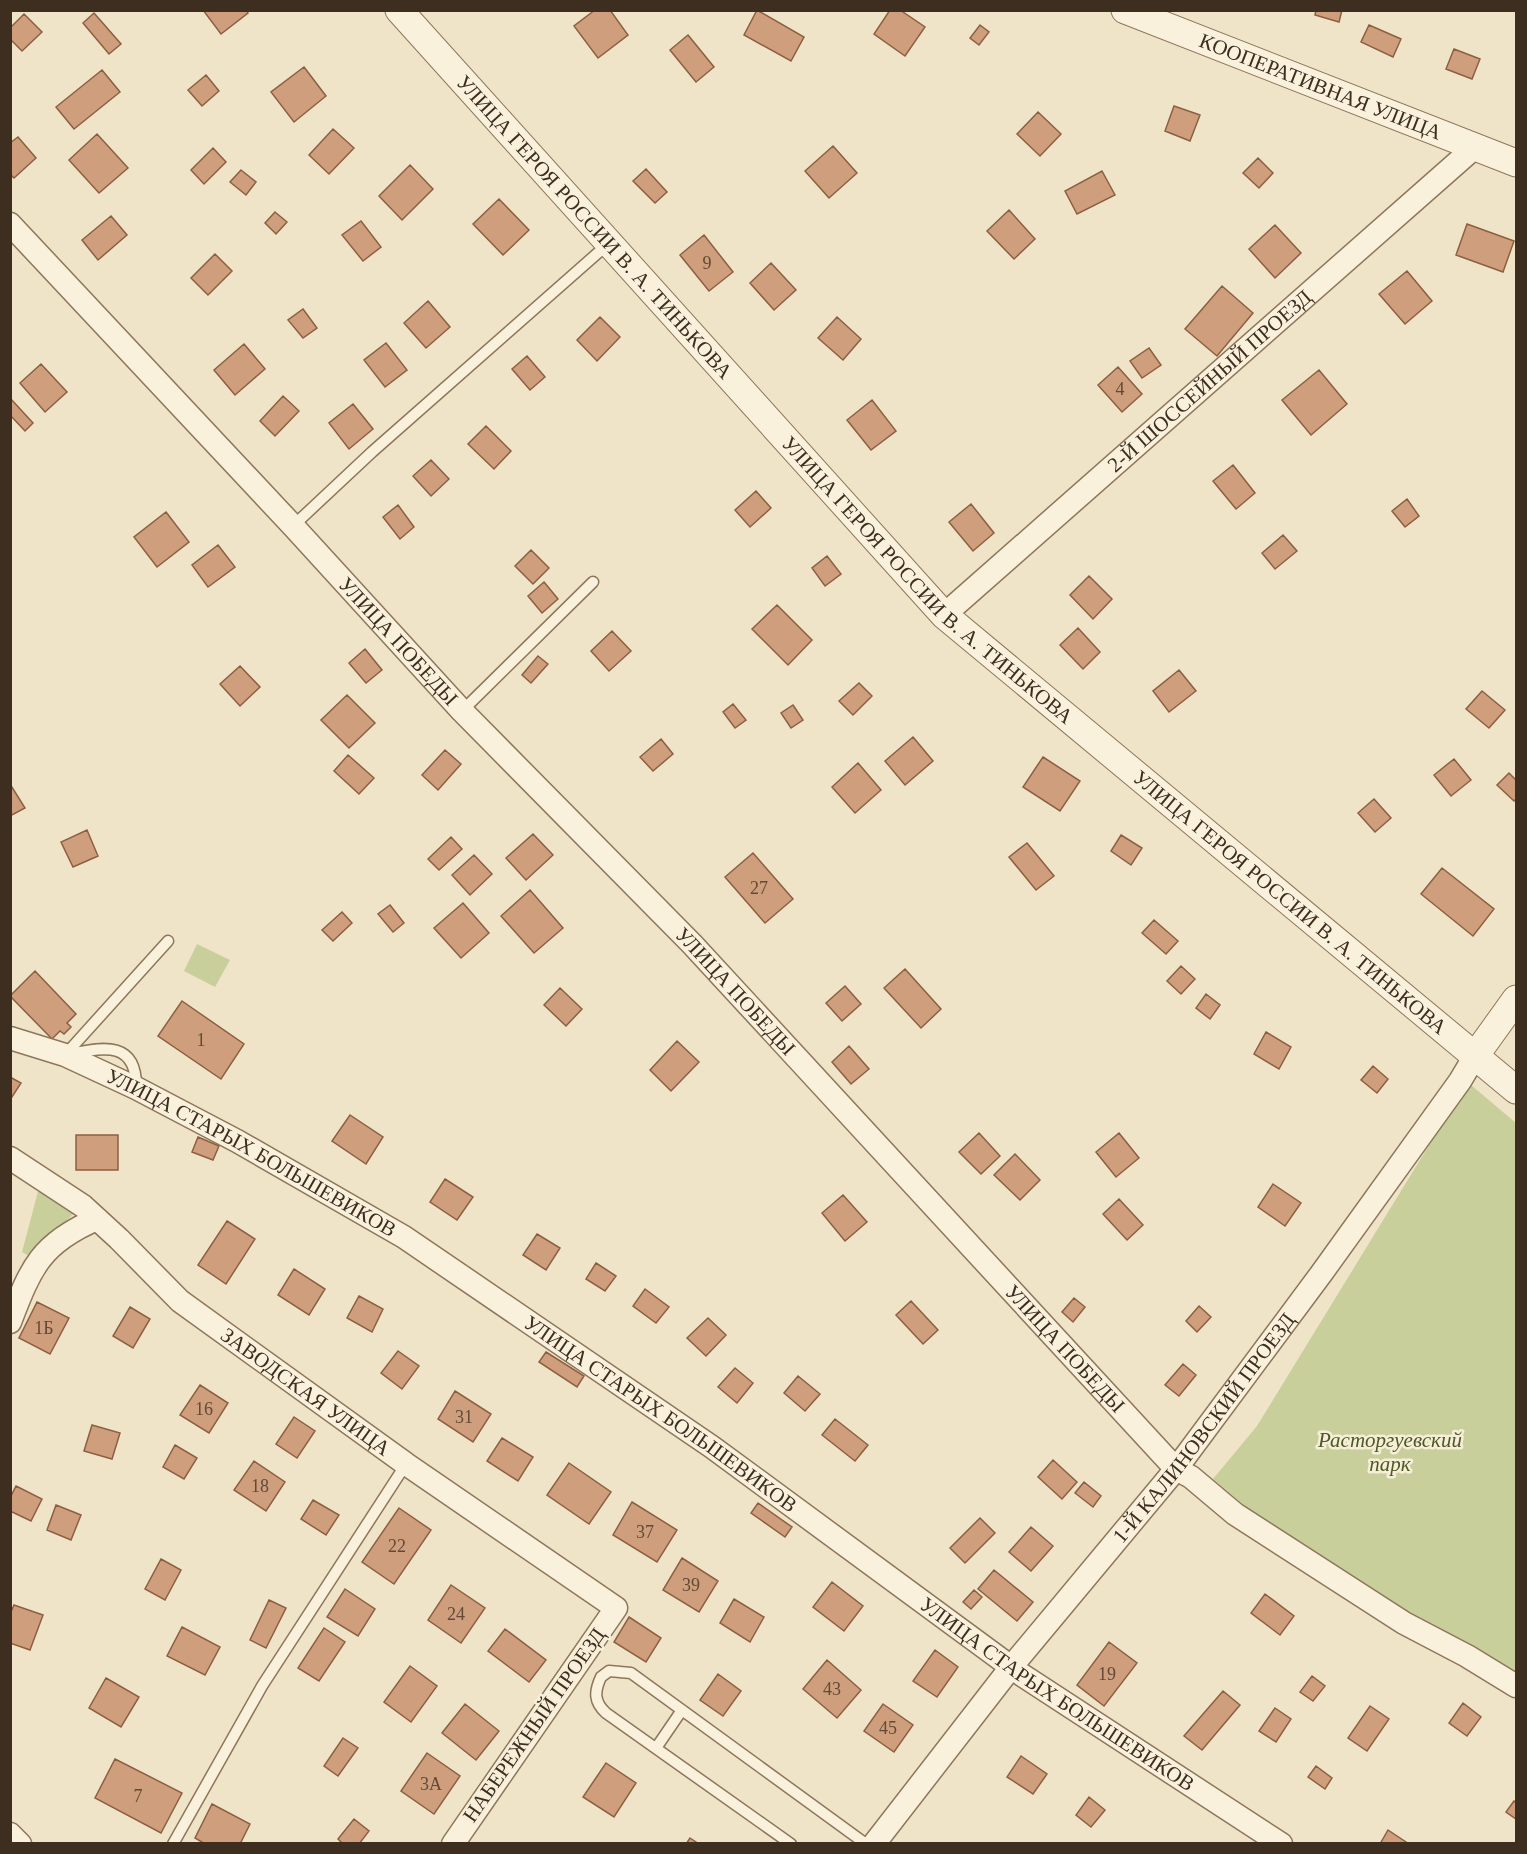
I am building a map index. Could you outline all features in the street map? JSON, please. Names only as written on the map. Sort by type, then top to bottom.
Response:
[{"type":"street","name":"УЛИЦА ГЕРОЯ РОССИИ В. А. ТИНЬКОВА","points":[[399,10],[944,615],[1516,1090]]},
{"type":"street","name":"КООПЕРАТИВНАЯ УЛИЦА","points":[[1125,10],[1516,163]]},
{"type":"street","name":"2-Й ШОССЕЙНЫЙ ПРОЕЗД","points":[[944,615],[1475,147]]},
{"type":"street","name":"УЛИЦА ПОБЕДЫ","points":[[10,224],[293,526],[462,711],[692,944],[1176,1469],[1191,1477],[1235,1514],[1404,1623],[1467,1656],[1516,1686]]},
{"type":"street","name":"1-Й КАЛИНОВСКИЙ ПРОЕЗД","points":[[874,1844],[1012,1666],[1176,1469],[1328,1265],[1516,999]]},
{"type":"street","name":"УЛИЦА СТАРЫХ БОЛЬШЕВИКОВ","points":[[10,1038],[65,1055],[135,1088],[237,1141],[404,1237],[712,1447],[1022,1675],[1281,1844]]},
{"type":"street","name":"ЗАВОДСКАЯ УЛИЦА","points":[[10,1158],[83,1206],[180,1301],[406,1464],[616,1608]]},
{"type":"street","points":[[10,1322],[30,1274],[47,1249],[72,1230],[97,1219]]},
{"type":"street","name":"НАБЕРЕЖНЫЙ ПРОЕЗД","points":[[453,1844],[616,1608]]},
{"type":"street","points":[[10,1834],[20,1844]]},
{"type":"lane","points":[[293,526],[372,452],[608,243]]},
{"type":"lane","points":[[462,711],[593,582]]},
{"type":"lane","points":[[65,1055],[168,941]]},
{"type":"lane","points":[[173,1844],[262,1686],[406,1464]]},
{"type":"lane","points":[[791,1844],[606,1713],[597,1705],[596,1687],[601,1677],[609,1671],[631,1673],[866,1844]]},
{"type":"lane","points":[[656,1748],[682,1710]]},
{"type":"green space","points":[[197,944],[230,960],[215,987],[184,971]]},
{"type":"green space","name":"Расторгуевский парк","points":[[1471,1085],[1516,1123],[1516,1675],[1338,1572],[1276,1532],[1213,1479],[1257,1426],[1461,1093]]},
{"type":"green space","points":[[40,1184],[74,1213],[31,1257],[22,1252]]},
{"type":"building","points":[[203,10],[246,10],[248,13],[221,34]]},
{"type":"building","points":[[595,10],[610,10],[628,35],[598,58],[574,26]]},
{"type":"building","points":[[757,10],[804,37],[791,61],[744,35]]},
{"type":"building","points":[[890,10],[900,10],[925,27],[905,56],[874,34]]},
{"type":"building","points":[[1316,10],[1342,10],[1339,22],[1315,15]]},
{"type":"building","points":[[94,13],[121,44],[109,54],[83,23]]},
{"type":"building","points":[[24,14],[42,32],[22,51],[10,39],[10,28]]},
{"type":"building","points":[[980,25],[989,32],[979,45],[970,38]]},
{"type":"building","points":[[1369,25],[1401,39],[1393,57],[1361,42]]},
{"type":"building","points":[[688,35],[714,67],[696,82],[670,50]]},
{"type":"building","points":[[1454,49],[1480,59],[1472,79],[1446,69]]},
{"type":"building","points":[[304,67],[326,96],[294,122],[271,92]]},
{"type":"building","points":[[102,70],[120,92],[74,129],[56,107]]},
{"type":"building","points":[[206,75],[219,91],[202,106],[188,90]]},
{"type":"building","points":[[1174,106],[1200,115],[1190,141],[1165,131]]},
{"type":"building","points":[[1038,112],[1061,134],[1040,156],[1017,134]]},
{"type":"building","points":[[333,129],[354,148],[329,174],[309,155]]},
{"type":"building","points":[[97,134],[128,168],[99,193],[69,160]]},
{"type":"building","points":[[18,137],[36,158],[14,178],[10,174],[10,143]]},
{"type":"building","points":[[833,146],[857,173],[829,198],[805,171]]},
{"type":"building","points":[[213,148],[226,162],[204,184],[191,170]]},
{"type":"building","points":[[1258,158],[1273,173],[1259,188],[1243,173]]},
{"type":"building","points":[[410,165],[433,189],[402,220],[379,196]]},
{"type":"building","points":[[646,169],[667,192],[655,203],[633,181]]},
{"type":"building","points":[[241,170],[256,182],[246,195],[230,182]]},
{"type":"building","points":[[1102,171],[1115,195],[1077,214],[1065,191]]},
{"type":"building","points":[[499,199],[529,230],[503,255],[473,224]]},
{"type":"building","points":[[1009,210],[1035,239],[1014,259],[987,231]]},
{"type":"building","points":[[275,212],[287,222],[276,234],[265,223]]},
{"type":"building","points":[[111,216],[127,235],[98,260],[82,240]]},
{"type":"building","points":[[361,221],[381,247],[363,261],[342,235]]},
{"type":"building","points":[[1467,224],[1514,241],[1503,272],[1456,255]]},
{"type":"building","points":[[1275,225],[1301,253],[1275,278],[1249,249]]},
{"type":"building","points":[[704,235],[733,272],[709,291],[680,255]]},
{"type":"building","points":[[215,254],[232,271],[208,295],[191,278]]},
{"type":"building","points":[[771,263],[796,290],[774,310],[750,283]]},
{"type":"building","points":[[1407,271],[1432,301],[1405,324],[1379,294]]},
{"type":"building","points":[[1222,286],[1253,313],[1217,356],[1185,329]]},
{"type":"building","points":[[428,301],[450,327],[426,348],[404,323]]},
{"type":"building","points":[[303,309],[317,328],[303,338],[288,320]]},
{"type":"building","points":[[600,317],[620,337],[597,361],[577,340]]},
{"type":"building","points":[[837,317],[861,339],[843,360],[818,338]]},
{"type":"building","points":[[386,343],[407,370],[385,387],[364,360]]},
{"type":"building","points":[[244,344],[265,369],[235,395],[214,370]]},
{"type":"building","points":[[1149,348],[1161,365],[1142,378],[1130,361]]},
{"type":"building","points":[[527,356],[545,377],[530,390],[512,369]]},
{"type":"building","points":[[41,364],[67,392],[45,412],[20,383]]},
{"type":"building","points":[[1118,367],[1142,394],[1122,412],[1098,385]]},
{"type":"building","points":[[1319,370],[1347,404],[1311,435],[1282,400]]},
{"type":"building","points":[[283,396],[299,411],[275,436],[260,421]]},
{"type":"building","points":[[10,398],[33,423],[25,431],[10,415]]},
{"type":"building","points":[[872,400],[896,431],[871,450],[847,420]]},
{"type":"building","points":[[353,404],[373,429],[349,449],[329,423]]},
{"type":"building","points":[[486,426],[511,451],[494,469],[468,444]]},
{"type":"building","points":[[431,460],[449,479],[431,496],[413,476]]},
{"type":"building","points":[[1233,465],[1255,493],[1236,509],[1213,481]]},
{"type":"building","points":[[756,491],[771,508],[750,527],[735,510]]},
{"type":"building","points":[[1407,499],[1419,516],[1405,527],[1392,511]]},
{"type":"building","points":[[971,504],[994,533],[973,551],[949,522]]},
{"type":"building","points":[[398,505],[414,527],[400,539],[383,517]]},
{"type":"building","points":[[166,512],[189,542],[157,567],[134,537]]},
{"type":"building","points":[[1283,535],[1297,551],[1275,569],[1262,553]]},
{"type":"building","points":[[218,545],[235,567],[208,587],[192,565]]},
{"type":"building","points":[[531,550],[549,568],[533,584],[515,566]]},
{"type":"building","points":[[827,556],[841,574],[825,586],[812,568]]},
{"type":"building","points":[[1089,576],[1112,599],[1093,619],[1070,595]]},
{"type":"building","points":[[544,582],[558,599],[542,613],[528,596]]},
{"type":"building","points":[[777,605],[812,640],[788,665],[752,629]]},
{"type":"building","points":[[1078,628],[1100,652],[1083,669],[1060,645]]},
{"type":"building","points":[[612,631],[631,651],[609,671],[591,651]]},
{"type":"building","points":[[365,649],[382,670],[366,683],[349,663]]},
{"type":"building","points":[[538,656],[548,664],[531,683],[522,675]]},
{"type":"building","points":[[240,666],[260,687],[240,706],[220,684]]},
{"type":"building","points":[[1179,670],[1196,691],[1169,712],[1153,691]]},
{"type":"building","points":[[859,683],[872,696],[853,715],[839,701]]},
{"type":"building","points":[[1482,691],[1505,710],[1489,728],[1466,709]]},
{"type":"building","points":[[347,695],[375,723],[349,748],[321,720]]},
{"type":"building","points":[[733,704],[746,720],[735,728],[723,712]]},
{"type":"building","points":[[793,705],[803,720],[791,728],[781,713]]},
{"type":"building","points":[[913,737],[933,761],[905,785],[885,761]]},
{"type":"building","points":[[661,739],[673,754],[653,771],[640,757]]},
{"type":"building","points":[[445,750],[461,764],[438,790],[422,775]]},
{"type":"building","points":[[348,755],[374,778],[359,794],[334,771]]},
{"type":"building","points":[[1043,757],[1080,781],[1060,811],[1023,787]]},
{"type":"building","points":[[1454,759],[1471,780],[1451,796],[1434,775]]},
{"type":"building","points":[[858,763],[881,790],[855,813],[832,787]]},
{"type":"building","points":[[1509,773],[1516,780],[1516,799],[1514,801],[1497,785]]},
{"type":"building","points":[[10,784],[25,808],[10,816]]},
{"type":"building","points":[[1374,799],[1391,818],[1375,832],[1358,813]]},
{"type":"building","points":[[87,830],[98,856],[73,867],[61,842]]},
{"type":"building","points":[[533,834],[553,855],[526,880],[506,858]]},
{"type":"building","points":[[1121,835],[1142,848],[1131,865],[1111,851]]},
{"type":"building","points":[[451,837],[462,849],[439,870],[428,859]]},
{"type":"building","points":[[1027,843],[1054,876],[1036,890],[1009,857]]},
{"type":"building","points":[[753,853],[793,899],[765,923],[725,877]]},
{"type":"building","points":[[474,855],[492,874],[470,895],[452,875]]},
{"type":"building","points":[[1442,868],[1494,909],[1473,936],[1421,894]]},
{"type":"building","points":[[530,890],[563,928],[534,953],[501,916]]},
{"type":"building","points":[[463,903],[489,933],[461,958],[434,928]]},
{"type":"building","points":[[390,905],[404,923],[393,932],[378,914]]},
{"type":"building","points":[[342,912],[352,923],[333,941],[322,930]]},
{"type":"building","points":[[1154,920],[1178,941],[1166,954],[1142,933]]},
{"type":"building","points":[[1181,966],[1195,979],[1181,994],[1167,981]]},
{"type":"building","points":[[905,969],[941,1009],[921,1028],[884,988]]},
{"type":"building","points":[[35,971],[76,1014],[67,1023],[71,1027],[64,1034],[60,1031],[52,1039],[10,996]]},
{"type":"building","points":[[845,986],[861,1004],[842,1021],[826,1003]]},
{"type":"building","points":[[560,988],[582,1009],[566,1026],[544,1005]]},
{"type":"building","points":[[1206,994],[1220,1005],[1210,1019],[1196,1008]]},
{"type":"building","points":[[182,1001],[244,1044],[221,1079],[158,1036]]},
{"type":"building","points":[[1266,1032],[1291,1047],[1279,1069],[1254,1054]]},
{"type":"building","points":[[677,1041],[699,1062],[671,1091],[650,1070]]},
{"type":"building","points":[[849,1046],[869,1069],[851,1084],[832,1062]]},
{"type":"building","points":[[1373,1066],[1388,1079],[1377,1093],[1361,1080]]},
{"type":"building","points":[[10,1077],[21,1083],[10,1100]]},
{"type":"building","points":[[350,1115],[383,1137],[366,1164],[332,1141]]},
{"type":"building","points":[[979,1133],[1000,1156],[981,1174],[959,1152]]},
{"type":"building","points":[[1119,1133],[1139,1158],[1116,1177],[1096,1152]]},
{"type":"building","points":[[76,1135],[118,1135],[118,1170],[76,1170]]},
{"type":"building","points":[[198,1137],[219,1146],[213,1160],[192,1152]]},
{"type":"building","points":[[1015,1154],[1040,1180],[1020,1200],[994,1175]]},
{"type":"building","points":[[445,1179],[473,1197],[457,1220],[430,1202]]},
{"type":"building","points":[[1273,1184],[1301,1203],[1285,1226],[1258,1207]]},
{"type":"building","points":[[843,1195],[867,1222],[845,1241],[822,1213]]},
{"type":"building","points":[[1119,1199],[1143,1225],[1127,1240],[1103,1214]]},
{"type":"building","points":[[227,1221],[255,1239],[226,1284],[198,1265]]},
{"type":"building","points":[[537,1234],[560,1248],[546,1270],[523,1255]]},
{"type":"building","points":[[596,1263],[616,1276],[605,1291],[586,1279]]},
{"type":"building","points":[[294,1269],[325,1289],[309,1315],[278,1295]]},
{"type":"building","points":[[645,1289],[669,1307],[656,1323],[633,1306]]},
{"type":"building","points":[[359,1296],[383,1309],[372,1332],[347,1318]]},
{"type":"building","points":[[1074,1298],[1085,1307],[1073,1322],[1062,1312]]},
{"type":"building","points":[[911,1301],[938,1330],[923,1344],[896,1315]]},
{"type":"building","points":[[37,1302],[69,1318],[50,1354],[19,1338]]},
{"type":"building","points":[[1199,1306],[1211,1317],[1197,1332],[1186,1321]]},
{"type":"building","points":[[130,1307],[150,1319],[133,1348],[113,1336]]},
{"type":"building","points":[[708,1318],[726,1335],[706,1356],[687,1338]]},
{"type":"building","points":[[398,1351],[419,1366],[402,1389],[381,1373]]},
{"type":"building","points":[[546,1352],[584,1376],[577,1387],[539,1362]]},
{"type":"building","points":[[1183,1364],[1196,1375],[1179,1396],[1165,1385]]},
{"type":"building","points":[[735,1368],[753,1383],[737,1403],[718,1387]]},
{"type":"building","points":[[798,1376],[820,1394],[805,1411],[784,1393]]},
{"type":"building","points":[[200,1385],[228,1403],[209,1433],[180,1415]]},
{"type":"building","points":[[455,1391],[491,1414],[473,1442],[438,1419]]},
{"type":"building","points":[[294,1417],[315,1431],[297,1458],[276,1444]]},
{"type":"building","points":[[835,1419],[868,1445],[855,1461],[822,1435]]},
{"type":"building","points":[[92,1425],[120,1433],[112,1459],[84,1451]]},
{"type":"building","points":[[502,1438],[533,1457],[518,1481],[487,1461]]},
{"type":"building","points":[[175,1445],[197,1458],[184,1479],[163,1467]]},
{"type":"building","points":[[1053,1460],[1077,1482],[1062,1499],[1038,1477]]},
{"type":"building","points":[[254,1461],[285,1482],[266,1511],[234,1490]]},
{"type":"building","points":[[569,1463],[611,1492],[589,1524],[547,1495]]},
{"type":"building","points":[[1084,1482],[1101,1496],[1093,1507],[1075,1493]]},
{"type":"building","points":[[16,1486],[42,1499],[31,1521],[10,1511],[10,1498]]},
{"type":"building","points":[[313,1500],[339,1515],[326,1535],[301,1519]]},
{"type":"building","points":[[632,1502],[677,1530],[657,1562],[613,1535]]},
{"type":"building","points":[[758,1503],[792,1527],[785,1537],[751,1513]]},
{"type":"building","points":[[56,1505],[81,1515],[71,1540],[47,1530]]},
{"type":"building","points":[[399,1508],[431,1530],[394,1584],[362,1562]]},
{"type":"building","points":[[980,1518],[995,1533],[965,1563],[950,1548]]},
{"type":"building","points":[[1031,1527],[1053,1546],[1031,1571],[1009,1552]]},
{"type":"building","points":[[682,1558],[718,1581],[699,1612],[663,1590]]},
{"type":"building","points":[[161,1559],[181,1570],[165,1600],[145,1589]]},
{"type":"building","points":[[994,1570],[1033,1602],[1017,1621],[978,1589]]},
{"type":"building","points":[[832,1582],[863,1606],[844,1631],[813,1607]]},
{"type":"building","points":[[451,1585],[485,1608],[461,1643],[428,1620]]},
{"type":"building","points":[[345,1589],[375,1609],[358,1636],[327,1617]]},
{"type":"building","points":[[974,1590],[982,1597],[971,1609],[963,1602]]},
{"type":"building","points":[[1265,1594],[1294,1616],[1280,1635],[1251,1613]]},
{"type":"building","points":[[734,1599],[764,1617],[750,1642],[720,1623]]},
{"type":"building","points":[[269,1600],[286,1608],[266,1648],[250,1640]]},
{"type":"building","points":[[14,1605],[43,1615],[30,1650],[10,1643],[10,1614]]},
{"type":"building","points":[[629,1617],[661,1638],[646,1662],[614,1642]]},
{"type":"building","points":[[182,1627],[220,1647],[205,1675],[167,1656]]},
{"type":"building","points":[[324,1628],[345,1642],[319,1681],[298,1668]]},
{"type":"building","points":[[505,1629],[546,1660],[529,1682],[488,1651]]},
{"type":"building","points":[[1109,1642],[1137,1663],[1104,1706],[1077,1685]]},
{"type":"building","points":[[935,1650],[958,1667],[937,1697],[913,1681]]},
{"type":"building","points":[[827,1660],[861,1690],[837,1718],[803,1689]]},
{"type":"building","points":[[410,1666],[437,1686],[411,1722],[384,1702]]},
{"type":"building","points":[[718,1674],[741,1691],[723,1716],[700,1700]]},
{"type":"building","points":[[1312,1676],[1325,1686],[1313,1701],[1300,1692]]},
{"type":"building","points":[[106,1678],[139,1697],[121,1727],[89,1708]]},
{"type":"building","points":[[1223,1691],[1240,1705],[1202,1750],[1184,1736]]},
{"type":"building","points":[[1463,1703],[1481,1717],[1467,1736],[1449,1723]]},
{"type":"building","points":[[465,1704],[499,1731],[476,1760],[442,1733]]},
{"type":"building","points":[[883,1704],[913,1725],[894,1752],[864,1731]]},
{"type":"building","points":[[1370,1706],[1389,1719],[1367,1751],[1348,1738]]},
{"type":"building","points":[[1275,1708],[1291,1719],[1276,1742],[1259,1731]]},
{"type":"building","points":[[343,1738],[358,1748],[338,1776],[324,1766]]},
{"type":"building","points":[[427,1753],[460,1776],[434,1814],[401,1791]]},
{"type":"building","points":[[1021,1756],[1047,1774],[1033,1794],[1007,1777]]},
{"type":"building","points":[[115,1759],[182,1793],[161,1833],[95,1798]]},
{"type":"building","points":[[606,1763],[636,1783],[614,1817],[583,1797]]},
{"type":"building","points":[[1316,1766],[1332,1778],[1325,1789],[1308,1777]]},
{"type":"building","points":[[1089,1797],[1105,1810],[1091,1827],[1076,1815]]},
{"type":"building","points":[[1514,1801],[1516,1803],[1516,1819],[1506,1812]]},
{"type":"building","points":[[212,1804],[250,1824],[240,1844],[205,1844],[195,1838]]},
{"type":"building","points":[[354,1819],[369,1831],[359,1844],[343,1844],[338,1839]]},
{"type":"building","points":[[1388,1830],[1409,1844],[1380,1844]]},
{"type":"building","points":[[690,1838],[699,1844],[686,1844]]}]
